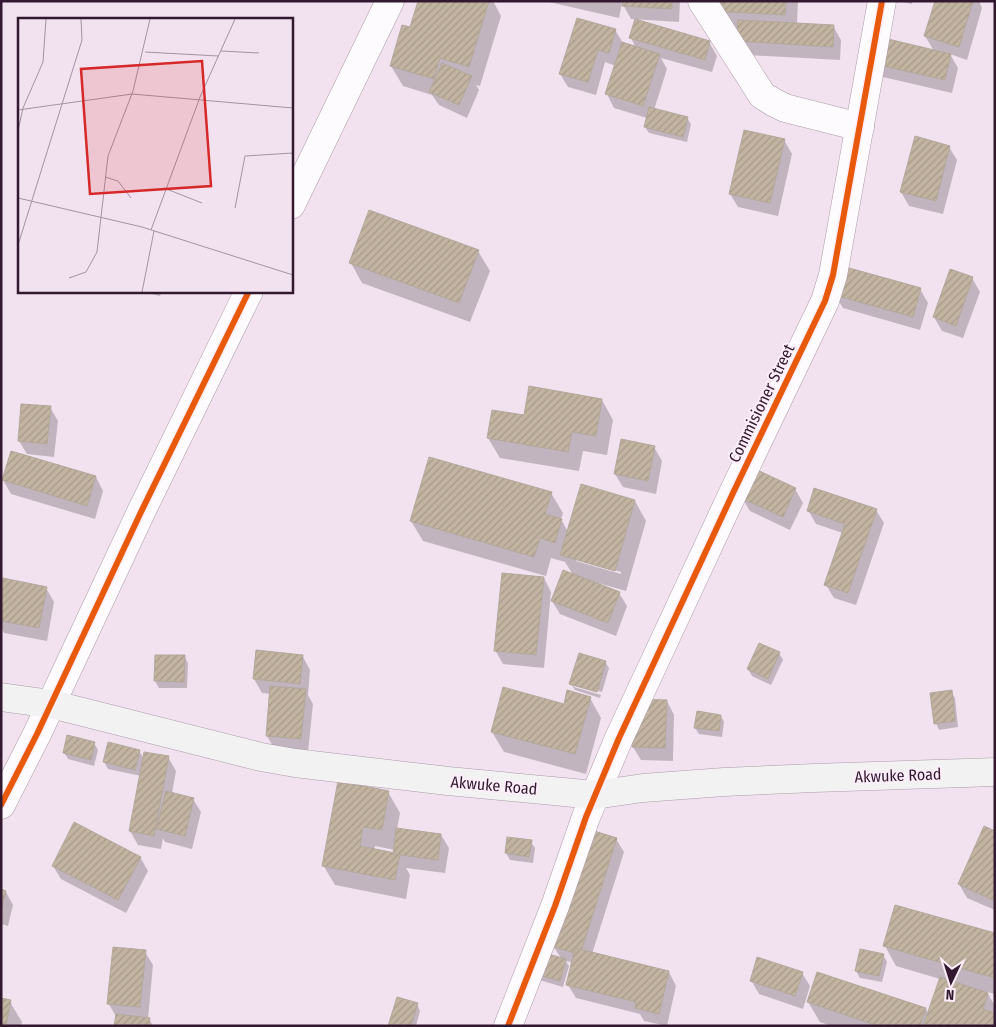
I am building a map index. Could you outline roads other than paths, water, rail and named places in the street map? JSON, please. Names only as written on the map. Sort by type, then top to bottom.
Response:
[{"type":"main road","name":"Akwuke Road","points":[[1,697],[51,704],[261,758],[439,780],[595,795],[643,788],[724,782],[995,772]]},
{"type":"street","points":[[702,1],[762,95],[785,108],[860,127]]},
{"type":"street","name":"Commisioner Street","points":[[508,1026],[555,906],[595,795],[619,738],[825,302],[833,275],[882,1]]},
{"type":"street","points":[[292,202],[387,2]]},
{"type":"street","points":[[1,805],[37,734],[249,292]]}]
